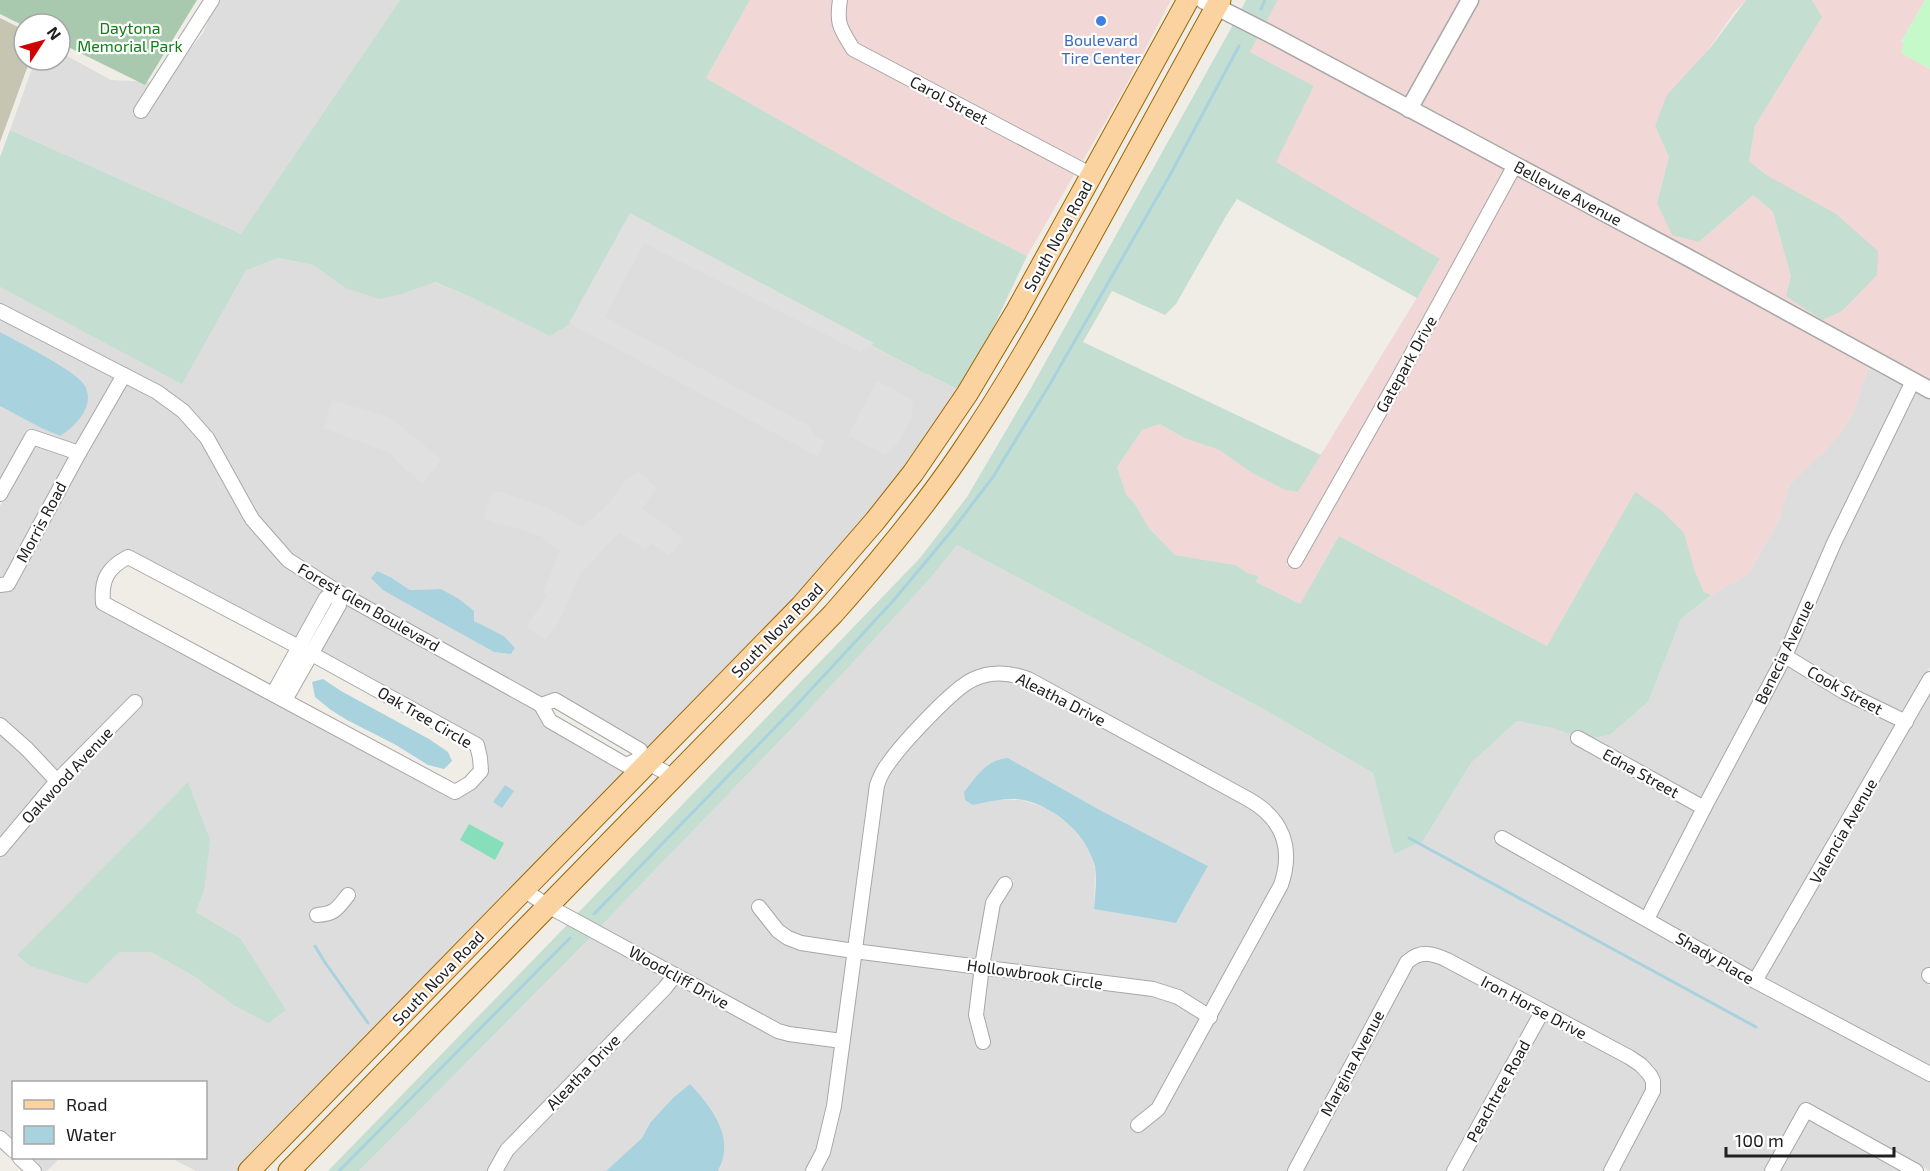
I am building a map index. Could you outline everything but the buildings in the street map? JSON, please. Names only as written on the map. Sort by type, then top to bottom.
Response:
[{"type":"main road","name":"South Nova Road","points":[[249,1171],[341,1097],[548,906],[833,614],[886,530],[913,472],[967,394],[1016,312],[1188,0]]},
{"type":"main road","name":"South Nova Road","points":[[289,1171],[341,1097],[524,890],[643,761],[802,605],[886,530],[962,451],[1016,367],[1070,274],[1213,2]]},
{"type":"street","points":[[141,111],[212,0]]},
{"type":"street","name":"Carol Street","points":[[840,0],[838,14],[840,27],[853,49],[1092,175]]},
{"type":"street","points":[[1409,109],[1470,0]]},
{"type":"street","name":"Bellevue Avenue","points":[[1213,2],[1930,390]]},
{"type":"street","name":"Gatepark Drive","points":[[1295,561],[1398,381],[1515,165]]},
{"type":"street","name":"Forest Glen Boulevard","points":[[0,311],[157,392],[183,411],[207,438],[252,519],[288,560],[338,592],[541,705],[550,721],[626,765],[643,761],[640,750],[555,700],[541,705]]},
{"type":"street","name":"Morris Road","points":[[0,585],[8,584],[123,375]]},
{"type":"street","name":"Benecia Avenue","points":[[1647,919],[1785,656],[1834,543],[1913,381]]},
{"type":"street","points":[[0,494],[32,437],[79,453]]},
{"type":"street","name":"Oak Tree Circle","points":[[128,557],[304,650],[477,745],[481,771],[470,783],[455,792],[103,603],[102,588],[108,573],[128,557]]},
{"type":"street","points":[[279,697],[304,650],[326,598],[338,592]]},
{"type":"street","name":"Cook Street","points":[[1785,656],[1844,692],[1906,722]]},
{"type":"street","name":"Aleatha Drive","points":[[813,1171],[823,1152],[830,1129],[875,793],[881,775],[902,747],[962,686],[980,676],[1009,674],[1028,679],[1257,804],[1265,809],[1283,835],[1286,854],[1285,873],[1281,885],[1158,1109],[1138,1125]]},
{"type":"street","name":"Valencia Avenue","points":[[1755,981],[1930,679]]},
{"type":"street","name":"Oakwood Avenue","points":[[0,849],[57,781],[135,702]]},
{"type":"street","points":[[0,725],[27,749],[57,781]]},
{"type":"street","name":"Edna Street","points":[[1578,738],[1704,808]]},
{"type":"street","points":[[643,761],[674,777]]},
{"type":"street","name":"Shady Place","points":[[1502,838],[1755,981],[1930,1074]]},
{"type":"street","points":[[983,1042],[976,1015],[982,966],[993,903],[1005,884]]},
{"type":"street","name":"Woodcliff Drive","points":[[524,890],[548,906],[778,1031],[842,1041]]},
{"type":"street","points":[[316,915],[329,915],[348,895]]},
{"type":"street","name":"Hollowbrook Circle","points":[[759,907],[771,923],[788,938],[801,943],[1166,992],[1184,1000],[1209,1017]]},
{"type":"street","name":"Iron Horse Drive","points":[[1412,957],[1423,953],[1435,954],[1629,1057],[1647,1070],[1653,1086],[1651,1097],[1611,1171]]},
{"type":"street","name":"Margina Avenue","points":[[1295,1171],[1401,972],[1412,957]]},
{"type":"street","name":"Aleatha Drive","points":[[495,1171],[507,1150],[675,975]]},
{"type":"street","name":"Peachtree Road","points":[[1454,1171],[1542,1012]]},
{"type":"street","points":[[1772,1171],[1806,1110],[1916,1171]]},
{"type":"street","points":[[21,1159],[34,1171]]},
{"type":"shaded area","points":[[219,0],[400,0],[241,235],[10,130],[31,72],[72,72],[72,59],[111,80],[153,82],[132,114],[142,119],[176,67],[203,33]]},
{"type":"shaded area","points":[[400,0],[750,0],[706,78],[942,213],[1027,256],[962,391],[639,224],[575,321],[550,336],[435,282],[402,294],[379,299],[345,288],[313,265],[278,258],[246,270],[182,384],[0,287],[0,157],[10,130],[241,234]]},
{"type":"shaded area","points":[[750,0],[834,0],[833,29],[848,53],[1075,173],[1027,256],[942,213],[706,78]]},
{"type":"shaded area","points":[[846,0],[1171,0],[1122,93],[1082,162],[858,45],[846,25],[844,13]]},
{"type":"shaded area","points":[[1246,0],[1278,0],[1265,24],[1240,12]]},
{"type":"shaded area","points":[[1278,0],[1463,0],[1407,101],[1265,24]]},
{"type":"shaded area","points":[[1476,0],[1746,0],[1733,14],[1655,126],[1669,157],[1657,203],[1699,242],[1753,195],[1773,212],[1791,277],[1823,320],[1768,176],[1749,161],[1755,126],[1822,17],[1812,0],[1925,0],[1901,42],[1904,44],[1903,54],[1930,69],[1930,383],[1417,106]]},
{"type":"shaded area","points":[[1746,0],[1812,0],[1822,17],[1755,126],[1749,161],[1768,176],[1836,214],[1878,251],[1877,275],[1842,311],[1822,320],[1786,296],[1791,277],[1773,212],[1753,195],[1699,242],[1672,235],[1657,203],[1669,157],[1655,126],[1667,95],[1710,48]]},
{"type":"shaded area","points":[[0,18],[12,24],[12,72],[26,72],[0,142]]},
{"type":"shaded area","points":[[1234,23],[1259,35],[1250,52],[1314,86],[1276,162],[1440,259],[1417,298],[1237,199],[1176,304],[1165,315],[1112,291],[1083,342],[1321,455],[1298,492],[1285,490],[1252,473],[1219,450],[1184,438],[1160,424],[1142,430],[1117,467],[1126,494],[1135,504],[1149,528],[1175,555],[1235,565],[1258,576],[1256,582],[1300,604],[1339,536],[1547,646],[1635,492],[1661,510],[1684,533],[1694,569],[1704,592],[1711,595],[1681,619],[1648,702],[1610,735],[1592,738],[1577,730],[1573,735],[1517,721],[1471,763],[1423,841],[1394,854],[1373,773],[1265,710],[957,545],[928,581],[795,725],[600,927],[577,914],[920,558],[967,497],[1031,388]]},
{"type":"shaded area","points":[[1259,35],[1506,168],[1392,378],[1286,565],[1297,569],[1403,383],[1517,173],[1905,384],[1904,386],[1868,368],[1854,411],[1840,434],[1789,485],[1778,522],[1748,574],[1711,595],[1704,592],[1694,569],[1635,492],[1547,646],[1339,536],[1300,604],[1256,582],[1257,576],[1235,565],[1175,555],[1149,528],[1135,504],[1126,494],[1117,467],[1142,430],[1160,424],[1184,438],[1219,450],[1252,473],[1285,490],[1298,492],[1440,260],[1275,162],[1314,86],[1250,52]]},
{"type":"shaded area","points":[[630,213],[874,343],[860,352],[644,243],[605,316],[809,426],[815,436],[825,441],[817,456],[569,323]]},
{"type":"shaded area","points":[[622,234],[744,280],[962,391],[893,487],[796,597],[644,754],[344,588],[292,555],[258,515],[212,434],[188,407],[161,387],[0,303],[0,287],[182,383],[246,269],[278,258],[313,265],[345,288],[402,294],[434,282],[473,298]],"holes":[[[392,578],[410,590],[441,589],[473,621],[504,636],[515,648],[511,654],[494,652],[402,601]]]},
{"type":"shaded area","points":[[0,318],[115,378],[76,446],[35,431],[0,482],[0,406],[60,436],[83,383],[63,368],[0,332]]},
{"type":"shaded area","points":[[1868,368],[1904,386],[1779,654],[1701,799],[1592,738],[1610,735],[1648,702],[1681,619],[1711,595],[1748,574],[1778,522],[1789,485],[1840,434],[1854,411]]},
{"type":"shaded area","points":[[877,381],[913,400],[912,418],[898,443],[885,455],[848,435]]},
{"type":"shaded area","points":[[126,383],[153,397],[179,416],[202,442],[247,523],[282,564],[326,592],[297,638],[132,551],[126,551],[102,572],[96,589],[97,604],[264,698],[452,797],[487,757],[319,650],[345,603],[635,763],[237,1171],[196,1171],[173,1159],[207,1159],[207,1081],[12,1081],[12,1141],[0,1129],[0,858],[62,784],[144,702],[135,694],[58,772],[0,716],[0,591],[74,474]],"holes":[[[347,887],[357,894],[341,914],[328,921],[310,921],[311,910],[328,909]],[[204,891],[196,912],[240,938],[233,1005],[195,977],[151,952],[119,952]]]},
{"type":"shaded area","points":[[1914,392],[1930,400],[1930,667],[1904,714],[1848,686],[1792,653],[1840,545]]},
{"type":"shaded area","points":[[332,400],[391,418],[442,460],[422,484],[386,451],[323,428]]},
{"type":"shaded area","points":[[35,444],[70,457],[4,579],[0,579],[0,506]]},
{"type":"shaded area","points":[[638,472],[650,479],[649,482],[657,487],[642,509],[683,538],[669,556],[652,543],[645,549],[619,533],[580,574],[559,622],[546,639],[526,627],[547,596],[543,593],[560,550],[540,536],[484,519],[490,497],[498,491],[548,508],[583,527],[608,504],[626,480]]},
{"type":"shaded area","points":[[957,545],[1265,710],[1373,773],[1395,853],[1423,841],[1471,763],[1517,721],[1573,735],[1570,740],[1696,810],[1645,910],[1501,830],[1493,841],[1747,985],[1930,1082],[1930,1171],[1804,1102],[1766,1171],[1618,1171],[1657,1099],[1659,1079],[1654,1067],[1451,955],[1430,947],[1413,949],[1404,955],[1288,1171],[820,1171],[829,1153],[841,1105],[859,958],[975,971],[970,1015],[979,1049],[991,1045],[983,1014],[988,973],[1151,995],[1174,1002],[1202,1019],[1153,1105],[1129,1124],[1137,1133],[1162,1113],[1287,887],[1291,873],[1292,852],[1289,833],[1282,819],[1270,805],[1032,674],[1000,668],[978,671],[871,783],[848,944],[803,937],[791,932],[776,919],[761,899],[750,906],[774,936],[847,956],[836,1035],[781,1025],[600,927],[795,725],[928,581]]},
{"type":"shaded area","points":[[1787,665],[1898,725],[1753,973],[1655,916]]},
{"type":"shaded area","points":[[1008,680],[1025,685],[1253,809],[1271,826],[1279,846],[1280,864],[1276,883],[1208,1007],[1168,986],[989,961],[999,904],[1014,881],[1004,876],[988,900],[977,960],[861,946],[883,786],[891,769],[957,698],[980,682]],"holes":[[[1008,758],[1098,809],[1208,866],[1176,923],[1094,909],[1095,870],[1090,850],[1069,824],[1048,809],[1022,800],[998,800],[973,805]]]},
{"type":"shaded area","points":[[1930,692],[1930,967],[1920,975],[1930,986],[1930,1067],[1764,979]]},
{"type":"shaded area","points":[[0,733],[49,781],[0,840]]},
{"type":"shaded area","points":[[188,782],[210,840],[204,891],[196,912],[240,938],[286,1010],[268,1023],[233,1005],[195,977],[151,952],[119,952],[87,984],[30,966],[17,955]]},
{"type":"shaded area","points":[[568,924],[591,937],[359,1171],[328,1171]]},
{"type":"shaded area","points":[[591,937],[665,977],[503,1146],[489,1171],[359,1171]]},
{"type":"shaded area","points":[[1427,959],[1444,965],[1534,1015],[1447,1171],[1302,1171],[1412,965]]},
{"type":"shaded area","points":[[676,983],[835,1047],[828,1105],[817,1151],[806,1171],[718,1171],[721,1166],[650,1123],[642,1138],[606,1171],[501,1171],[512,1154]]},
{"type":"shaded area","points":[[1544,1020],[1625,1063],[1642,1074],[1647,1083],[1647,1091],[1604,1171],[1461,1171]]},
{"type":"shaded area","points":[[1808,1119],[1902,1171],[1779,1171]]},
{"type":"shaded area","points":[[30,1159],[59,1159],[47,1171],[42,1171]]},
{"type":"green space","name":"Daytona Memorial Park","points":[[0,0],[197,0],[145,85],[72,49],[72,12],[12,12],[12,20],[0,14]]},
{"type":"green space","points":[[1925,0],[1930,0],[1930,69],[1901,51],[1904,44],[1901,43]]},
{"type":"green space","points":[[469,824],[504,843],[495,860],[460,840]]},
{"type":"water","points":[[0,332],[57,364],[83,383],[87,391],[87,406],[78,420],[60,436],[0,406]]},
{"type":"water","points":[[377,571],[410,590],[441,589],[459,599],[474,611],[474,621],[504,636],[515,648],[511,654],[494,652],[402,601],[383,590],[371,578]]},
{"type":"water","points":[[323,679],[429,739],[448,752],[452,761],[444,769],[428,765],[331,710],[315,697],[312,682]]},
{"type":"water","points":[[1008,758],[1098,809],[1208,866],[1176,923],[1094,909],[1096,872],[1091,855],[1077,833],[1047,809],[1018,799],[973,805],[965,800],[964,792],[988,765]]},
{"type":"water","points":[[505,785],[514,791],[502,808],[493,802]]},
{"type":"water","points":[[690,1084],[713,1113],[723,1135],[723,1159],[718,1171],[606,1171],[642,1138],[650,1123],[673,1098]]},
{"type":"waterway","points":[[1261,9],[1265,0]]},
{"type":"waterway","points":[[594,914],[793,709],[893,601],[993,477],[1050,384],[1170,175],[1239,46]]},
{"type":"waterway","points":[[1409,838],[1756,1027]]},
{"type":"waterway","points":[[339,1171],[570,938]]},
{"type":"waterway","points":[[315,946],[368,1023]]},
{"type":"place","name":"Boulevard Tire Center","points":[[1101,21]]}]
